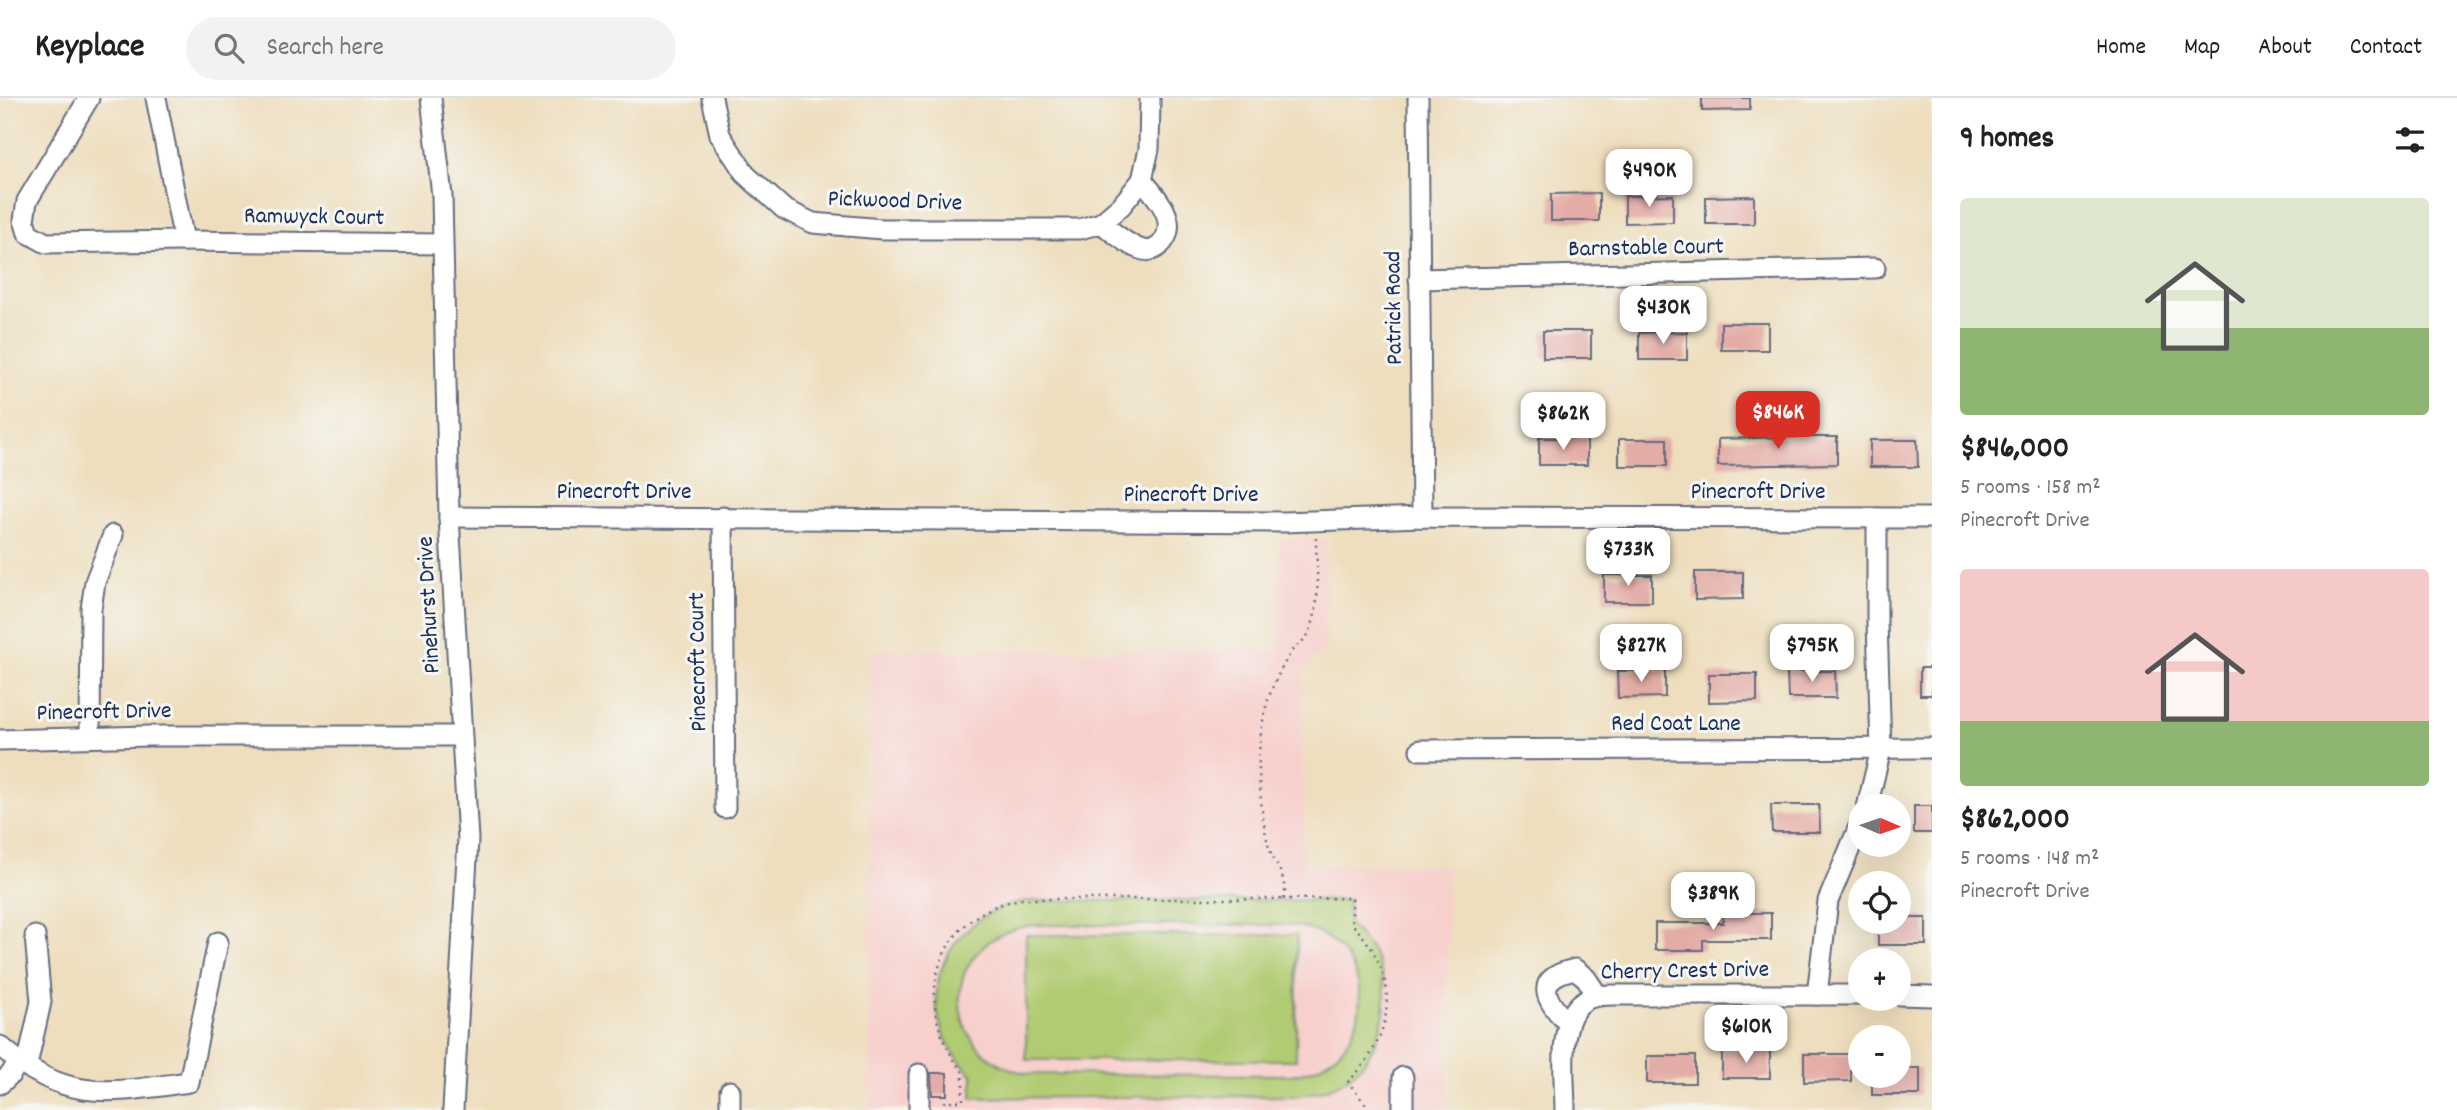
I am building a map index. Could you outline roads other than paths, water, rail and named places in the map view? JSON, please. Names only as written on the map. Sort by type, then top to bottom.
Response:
[{"type":"street","name":"Ramwyck Court","points":[[89,98],[26,201],[24,220],[27,233],[46,243],[184,241],[442,244]]},
{"type":"street","points":[[156,98],[184,241]]},
{"type":"street","name":"Pinehurst Drive","points":[[431,98],[442,197],[449,517],[468,839],[453,1110]]},
{"type":"street","name":"Pickwood Drive","points":[[712,98],[720,135],[746,175],[784,209],[813,223],[882,229],[1080,229],[1101,223]]},
{"type":"street","points":[[1142,180],[1156,196],[1168,221],[1168,233],[1161,245],[1153,251],[1142,250],[1127,243],[1101,223],[1121,206],[1142,180],[1149,149],[1150,98]]},
{"type":"street","name":"Patrick Road","points":[[1418,98],[1422,517]]},
{"type":"street","name":"Barnstable Court","points":[[1419,278],[1875,268]]},
{"type":"street","name":"Pinecroft Drive","points":[[449,517],[1316,520],[1422,517],[1932,517]]},
{"type":"street","name":"Pinecroft Court","points":[[723,517],[725,807]]},
{"type":"street","points":[[1870,794],[1881,749],[1877,518]]},
{"type":"street","points":[[90,737],[91,609],[95,582],[113,535]]},
{"type":"street","name":"Pinecroft Drive","points":[[0,740],[90,737],[461,736]]},
{"type":"street","name":"Red Coat Lane","points":[[1420,750],[1932,748]]},
{"type":"street","points":[[1817,995],[1828,901],[1848,853]]},
{"type":"street","points":[[0,1084],[23,1063],[41,1002],[35,936]]},
{"type":"street","points":[[0,1046],[55,1083],[83,1091],[125,1091],[189,1082],[218,942]]},
{"type":"street","points":[[1565,1110],[1565,1041],[1568,1023],[1548,1001],[1547,990],[1552,978],[1560,972],[1575,969],[1586,978],[1598,996]]},
{"type":"street","name":"Cherry Crest Drive","points":[[1568,1023],[1576,1007],[1585,999],[1598,996],[1848,995]]},
{"type":"street","points":[[1911,995],[1932,996]]},
{"type":"street","points":[[919,1074],[919,1110]]},
{"type":"street","points":[[1403,1077],[1403,1110]]}]
